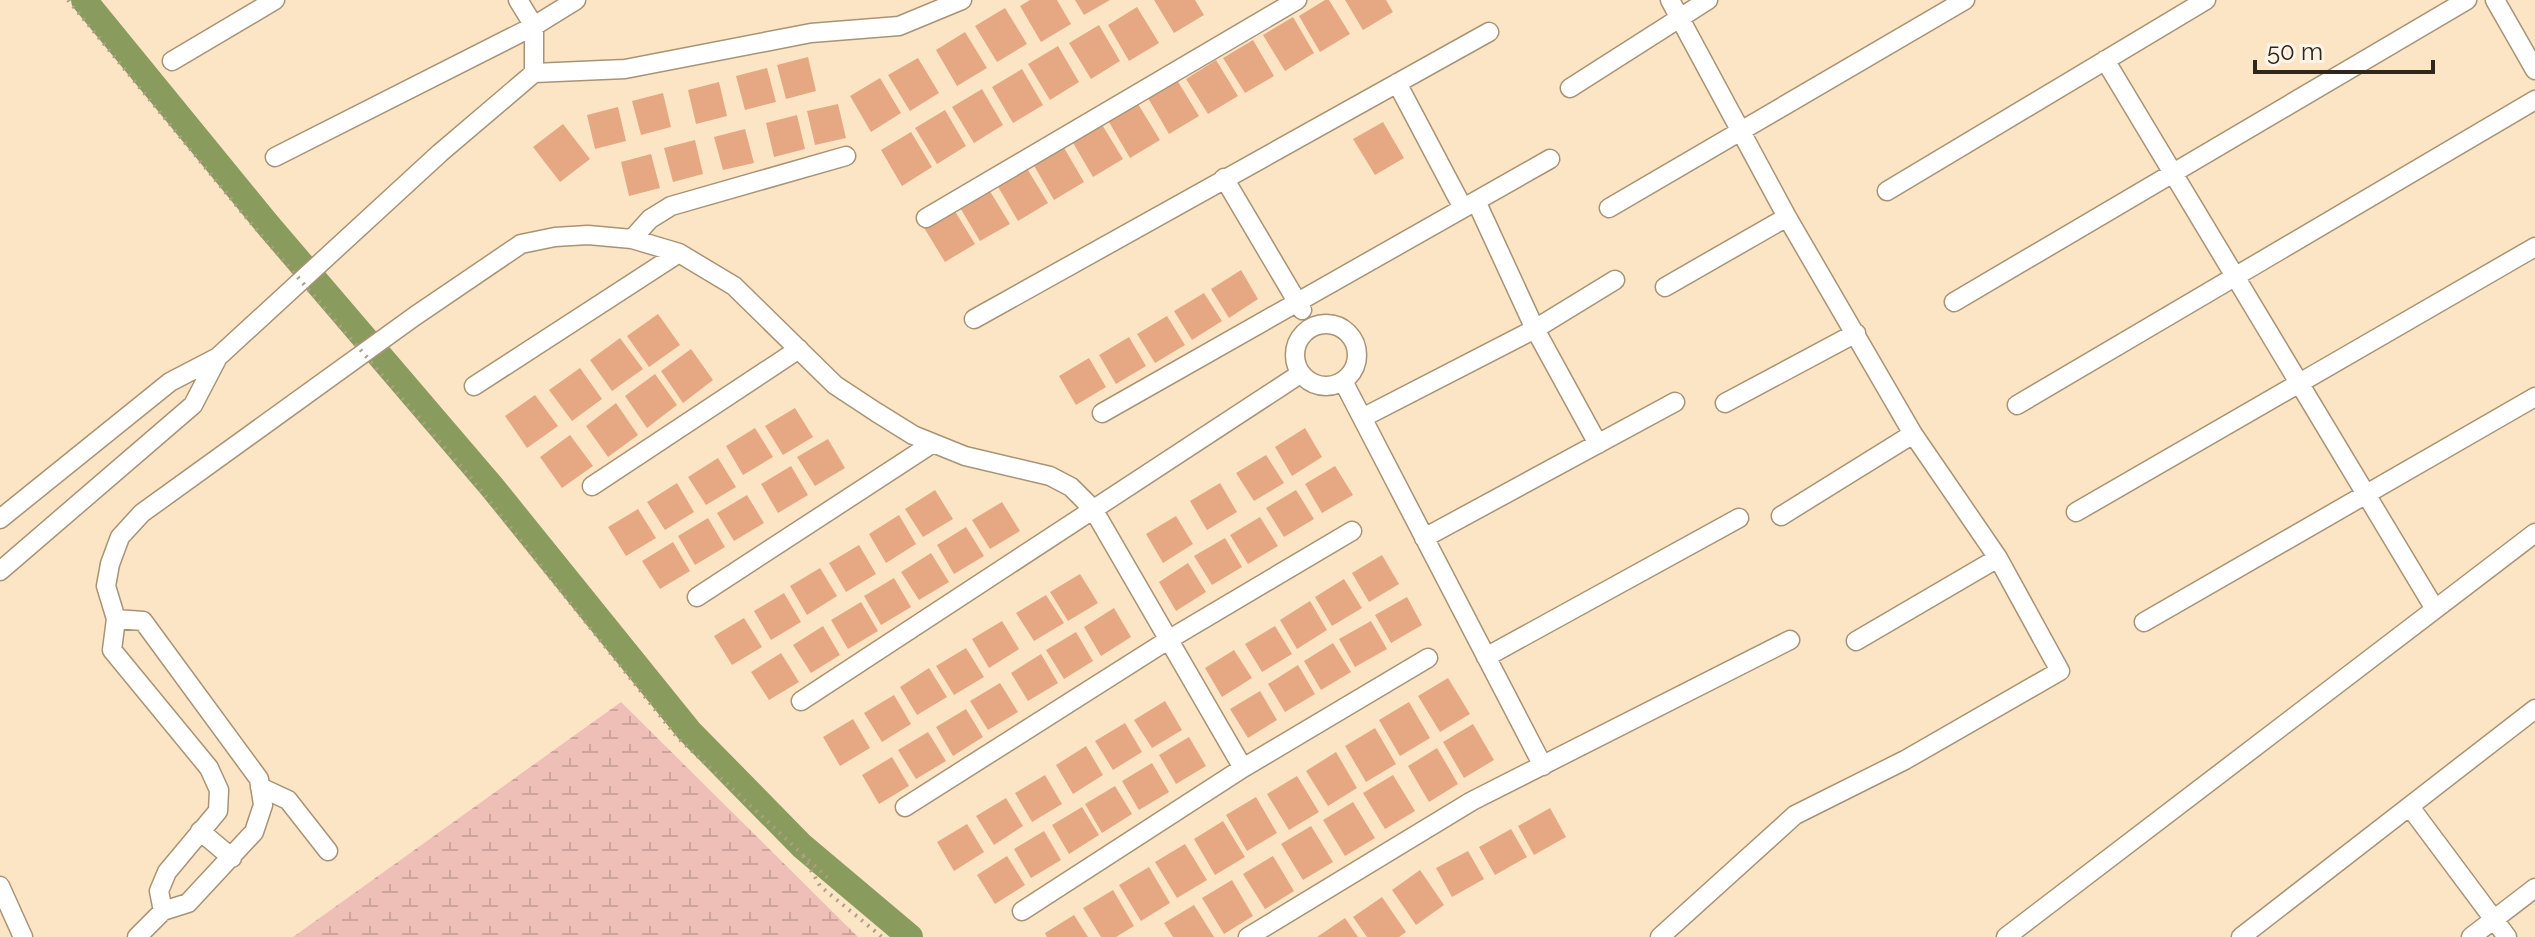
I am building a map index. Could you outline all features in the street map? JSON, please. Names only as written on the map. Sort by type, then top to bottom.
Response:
[{"type":"street","points":[[172,61],[275,0]]},
{"type":"street","points":[[518,0],[534,26],[534,73]]},
{"type":"street","points":[[275,157],[534,26],[576,0]]},
{"type":"street","points":[[0,519],[170,382],[218,357],[269,307],[534,73],[625,69],[811,33],[899,26],[962,0]]},
{"type":"street","points":[[926,218],[1297,0]]},
{"type":"street","points":[[1660,937],[1795,815],[1905,760],[2060,671],[1998,558],[1913,434],[1787,217],[1670,0]]},
{"type":"street","points":[[1570,88],[1708,0]]},
{"type":"street","points":[[1609,208],[1965,0]]},
{"type":"street","points":[[1887,191],[2206,0]]},
{"type":"street","points":[[1954,302],[2467,0]]},
{"type":"street","points":[[2495,0],[2535,70]]},
{"type":"street","points":[[974,319],[1489,32]]},
{"type":"street","points":[[2105,60],[2435,609]]},
{"type":"street","points":[[1397,83],[1470,205],[1598,444]]},
{"type":"street","points":[[2017,405],[2535,100]]},
{"type":"street","points":[[632,239],[650,219],[671,206],[846,156]]},
{"type":"street","points":[[1102,413],[1550,159]]},
{"type":"street","points":[[1224,178],[1310,327]]},
{"type":"street","points":[[1665,287],[1787,217]]},
{"type":"street","points":[[163,911],[159,891],[165,875],[218,811],[219,790],[209,768],[112,650],[116,619],[106,586],[120,537],[142,513],[415,316],[521,244],[566,236],[632,239],[679,253],[734,286],[835,385],[913,435],[965,456],[1050,476],[1071,487],[1093,509],[1243,768]]},
{"type":"street","points":[[2076,512],[2535,247]]},
{"type":"street","points":[[474,386],[679,253]]},
{"type":"street","points":[[1364,417],[1535,329],[1615,280]]},
{"type":"street","points":[[1328,323],[1344,329],[1356,343],[1357,361],[1343,381],[1333,386],[1315,385],[1300,374],[1294,358],[1298,340],[1310,327],[1328,323]]},
{"type":"street","points":[[1725,403],[1856,333]]},
{"type":"street","points":[[592,486],[799,349]]},
{"type":"street","points":[[1,569],[193,405],[218,357]]},
{"type":"street","points":[[801,701],[1300,374]]},
{"type":"street","points":[[1343,381],[1543,766]]},
{"type":"street","points":[[2144,622],[2535,397]]},
{"type":"street","points":[[1424,538],[1675,402]]},
{"type":"street","points":[[1781,516],[1913,434]]},
{"type":"street","points":[[697,597],[933,443]]},
{"type":"street","points":[[1486,657],[1739,518]]},
{"type":"street","points":[[905,807],[1168,640],[1352,531]]},
{"type":"street","points":[[2006,937],[2535,533]]},
{"type":"street","points":[[1856,641],[1998,558]]},
{"type":"street","points":[[116,619],[143,621],[259,779],[263,805],[254,832],[232,858],[188,903],[163,911],[137,937]]},
{"type":"street","points":[[1248,937],[1472,801],[1790,640]]},
{"type":"street","points":[[1022,911],[1243,768],[1428,658]]},
{"type":"street","points":[[2241,937],[2535,709]]},
{"type":"street","points":[[260,787],[288,800],[328,851]]},
{"type":"street","points":[[2410,807],[2507,937]]},
{"type":"street","points":[[200,831],[232,858]]},
{"type":"street","points":[[0,886],[23,937]]},
{"type":"street","points":[[2471,937],[2535,888]]},
{"type":"path","points":[[68,0],[245,216],[472,479],[677,737],[831,881]]},
{"type":"path","points":[[803,856],[820,886],[882,937]]},
{"type":"green space","points":[[621,702],[858,937],[293,937]]},
{"type":"building","points":[[1030,0],[1057,0],[1071,24],[1041,42],[1020,6]]},
{"type":"building","points":[[1075,0],[1110,0],[1084,15]]},
{"type":"building","points":[[1154,0],[1195,0],[1204,15],[1174,33]]},
{"type":"building","points":[[1329,0],[1350,34],[1320,52],[1299,16]]},
{"type":"building","points":[[1345,0],[1386,0],[1393,12],[1363,30]]},
{"type":"building","points":[[1137,7],[1159,43],[1129,61],[1108,25]]},
{"type":"building","points":[[1005,8],[1027,44],[997,62],[975,26]]},
{"type":"building","points":[[1293,17],[1314,53],[1285,71],[1263,35]]},
{"type":"building","points":[[1099,25],[1120,61],[1091,79],[1069,43]]},
{"type":"building","points":[[965,32],[987,68],[957,86],[936,50]]},
{"type":"building","points":[[1253,40],[1274,76],[1245,93],[1223,58]]},
{"type":"building","points":[[1058,46],[1079,82],[1050,100],[1028,64]]},
{"type":"building","points":[[808,57],[816,91],[786,99],[777,65]]},
{"type":"building","points":[[918,58],[939,93],[910,111],[888,75]]},
{"type":"building","points":[[1216,60],[1238,96],[1208,114],[1186,79]]},
{"type":"building","points":[[767,68],[776,102],[745,110],[736,76]]},
{"type":"building","points":[[1022,69],[1043,105],[1013,123],[992,87]]},
{"type":"building","points":[[880,78],[901,113],[871,132],[850,96]]},
{"type":"building","points":[[1177,80],[1199,116],[1169,134],[1148,98]]},
{"type":"building","points":[[719,82],[727,116],[696,124],[688,90]]},
{"type":"building","points":[[982,89],[1003,125],[974,143],[952,107]]},
{"type":"building","points":[[663,93],[671,127],[641,135],[632,101]]},
{"type":"building","points":[[838,104],[846,138],[815,145],[807,111]]},
{"type":"building","points":[[1138,104],[1160,140],[1130,158],[1109,122]]},
{"type":"building","points":[[618,107],[626,141],[595,149],[587,115]]},
{"type":"building","points":[[945,110],[966,146],[937,164],[915,128]]},
{"type":"building","points":[[797,115],[805,149],[774,157],[766,123]]},
{"type":"building","points":[[1383,122],[1404,158],[1375,175],[1353,139]]},
{"type":"building","points":[[1101,123],[1123,159],[1093,177],[1072,141]]},
{"type":"building","points":[[563,124],[590,159],[560,182],[533,147]]},
{"type":"building","points":[[745,129],[754,163],[723,170],[714,137]]},
{"type":"building","points":[[911,132],[932,167],[902,186],[881,150]]},
{"type":"building","points":[[695,140],[703,174],[673,182],[664,148]]},
{"type":"building","points":[[1063,146],[1084,182],[1054,200],[1033,164]]},
{"type":"building","points":[[651,154],[660,188],[629,196],[621,162]]},
{"type":"building","points":[[1026,167],[1048,203],[1018,221],[997,185]]},
{"type":"building","points":[[988,188],[1010,224],[980,241],[959,206]]},
{"type":"building","points":[[953,208],[975,244],[945,262],[923,226]]},
{"type":"building","points":[[1241,270],[1258,299],[1229,318],[1211,289]]},
{"type":"building","points":[[1204,293],[1222,321],[1192,340],[1174,311]]},
{"type":"building","points":[[658,314],[680,345],[649,367],[627,336]]},
{"type":"building","points":[[1167,316],[1185,345],[1155,363],[1137,334]]},
{"type":"building","points":[[1129,337],[1146,366],[1116,384],[1099,355]]},
{"type":"building","points":[[620,338],[643,369],[612,391],[590,360]]},
{"type":"building","points":[[691,349],[713,380],[683,403],[661,371]]},
{"type":"building","points":[[1089,358],[1106,387],[1076,405],[1059,376]]},
{"type":"building","points":[[580,368],[602,399],[572,421],[549,390]]},
{"type":"building","points":[[655,374],[677,405],[647,428],[625,396]]},
{"type":"building","points":[[535,395],[558,426],[527,448],[505,416]]},
{"type":"building","points":[[616,403],[638,435],[608,457],[586,426]]},
{"type":"building","points":[[795,408],[813,437],[783,455],[765,426]]},
{"type":"building","points":[[755,428],[773,457],[743,475],[726,446]]},
{"type":"building","points":[[1305,428],[1322,457],[1292,476],[1275,447]]},
{"type":"building","points":[[570,435],[593,466],[562,488],[540,457]]},
{"type":"building","points":[[828,439],[845,468],[815,486],[797,457]]},
{"type":"building","points":[[1266,455],[1284,483],[1254,501],[1236,473]]},
{"type":"building","points":[[718,458],[736,487],[706,505],[688,477]]},
{"type":"building","points":[[791,466],[808,495],[778,513],[761,484]]},
{"type":"building","points":[[1335,466],[1353,495],[1322,513],[1305,484]]},
{"type":"building","points":[[677,483],[694,512],[665,530],[647,502]]},
{"type":"building","points":[[1220,483],[1237,512],[1207,530],[1190,501]]},
{"type":"building","points":[[935,490],[953,519],[923,537],[905,509]]},
{"type":"building","points":[[1296,490],[1314,519],[1284,537],[1266,508]]},
{"type":"building","points":[[747,495],[764,523],[734,541],[717,513]]},
{"type":"building","points":[[1002,502],[1020,531],[990,549],[972,520]]},
{"type":"building","points":[[638,509],[656,538],[626,556],[608,527]]},
{"type":"building","points":[[899,515],[916,544],[886,563],[869,534]]},
{"type":"building","points":[[1176,516],[1193,544],[1163,563],[1146,534]]},
{"type":"building","points":[[1260,517],[1278,546],[1248,564],[1230,535]]},
{"type":"building","points":[[708,518],[725,547],[695,565],[678,536]]},
{"type":"building","points":[[966,527],[984,556],[954,574],[937,545]]},
{"type":"building","points":[[1225,538],[1242,567],[1212,585],[1194,556]]},
{"type":"building","points":[[673,542],[690,571],[660,589],[642,561]]},
{"type":"building","points":[[859,545],[876,574],[846,592],[829,563]]},
{"type":"building","points":[[931,553],[949,582],[919,600],[901,572]]},
{"type":"building","points":[[1382,555],[1399,584],[1369,602],[1352,573]]},
{"type":"building","points":[[1188,563],[1206,592],[1176,611],[1159,582]]},
{"type":"building","points":[[820,568],[837,596],[807,615],[790,586]]},
{"type":"building","points":[[1080,574],[1098,603],[1068,621],[1050,592]]},
{"type":"building","points":[[894,578],[911,607],[881,625],[864,596]]},
{"type":"building","points":[[1344,579],[1362,608],[1332,626],[1315,597]]},
{"type":"building","points":[[784,593],[801,622],[771,640],[754,611]]},
{"type":"building","points":[[1046,595],[1064,623],[1034,641],[1016,613]]},
{"type":"building","points":[[1407,597],[1422,625],[1391,643],[1375,615]]},
{"type":"building","points":[[1310,601],[1327,630],[1297,649],[1280,620]]},
{"type":"building","points":[[861,602],[878,631],[848,649],[831,620]]},
{"type":"building","points":[[1114,608],[1131,637],[1101,656],[1084,627]]},
{"type":"building","points":[[744,618],[762,647],[732,665],[714,636]]},
{"type":"building","points":[[1002,621],[1019,649],[989,668],[972,639]]},
{"type":"building","points":[[1371,621],[1387,649],[1355,667],[1339,639]]},
{"type":"building","points":[[823,626],[840,655],[811,673],[793,645]]},
{"type":"building","points":[[1275,626],[1292,654],[1262,672],[1245,644]]},
{"type":"building","points":[[1076,632],[1093,661],[1064,679],[1046,650]]},
{"type":"building","points":[[1333,643],[1351,672],[1321,690],[1304,661]]},
{"type":"building","points":[[966,648],[984,677],[954,695],[936,666]]},
{"type":"building","points":[[1234,650],[1252,678],[1222,697],[1205,668]]},
{"type":"building","points":[[781,653],[799,682],[769,700],[751,672]]},
{"type":"building","points":[[1041,654],[1058,683],[1028,701],[1011,673]]},
{"type":"building","points":[[1298,665],[1315,694],[1285,712],[1268,684]]},
{"type":"building","points":[[929,668],[947,697],[917,715],[900,687]]},
{"type":"building","points":[[1448,678],[1470,714],[1440,732],[1418,696]]},
{"type":"building","points":[[1000,683],[1018,712],[988,730],[970,701]]},
{"type":"building","points":[[1260,691],[1277,720],[1248,738],[1230,709]]},
{"type":"building","points":[[894,695],[911,724],[882,742],[864,713]]},
{"type":"building","points":[[1165,701],[1182,730],[1152,748],[1134,720]]},
{"type":"building","points":[[1409,702],[1430,738],[1400,756],[1379,720]]},
{"type":"building","points":[[966,709],[983,737],[953,756],[936,727]]},
{"type":"building","points":[[853,719],[870,748],[840,766],[823,737]]},
{"type":"building","points":[[1125,723],[1142,752],[1113,770],[1095,741]]},
{"type":"building","points":[[1473,724],[1494,760],[1464,778],[1443,742]]},
{"type":"building","points":[[1375,728],[1396,764],[1366,782],[1345,746]]},
{"type":"building","points":[[928,732],[946,761],[916,779],[898,750]]},
{"type":"building","points":[[1189,737],[1206,766],[1176,784],[1159,755]]},
{"type":"building","points":[[1086,746],[1103,775],[1073,794],[1056,765]]},
{"type":"building","points":[[1437,748],[1458,784],[1429,802],[1408,766]]},
{"type":"building","points":[[1336,752],[1357,788],[1328,806],[1306,771]]},
{"type":"building","points":[[892,757],[909,786],[879,804],[862,775]]},
{"type":"building","points":[[1152,763],[1169,792],[1139,810],[1122,781]]},
{"type":"building","points":[[1045,775],[1062,804],[1032,822],[1015,793]]},
{"type":"building","points":[[1393,775],[1415,811],[1385,829],[1363,793]]},
{"type":"building","points":[[1297,776],[1319,812],[1289,830],[1267,794]]},
{"type":"building","points":[[1115,786],[1132,814],[1102,833],[1085,804]]},
{"type":"building","points":[[1256,797],[1277,833],[1247,851],[1226,815]]},
{"type":"building","points":[[1006,798],[1023,826],[994,845],[976,816]]},
{"type":"building","points":[[1353,802],[1375,838],[1345,856],[1323,820]]},
{"type":"building","points":[[1082,807],[1099,835],[1069,854],[1052,825]]},
{"type":"building","points":[[1550,808],[1566,837],[1534,855],[1518,826]]},
{"type":"building","points":[[1223,821],[1245,857],[1215,875],[1194,839]]},
{"type":"building","points":[[967,824],[984,852],[954,871],[937,842]]},
{"type":"building","points":[[1311,826],[1333,862],[1303,880],[1281,844]]},
{"type":"building","points":[[1511,829],[1527,857],[1495,875],[1479,847]]},
{"type":"building","points":[[1044,831],[1061,860],[1031,878],[1014,849]]},
{"type":"building","points":[[1185,844],[1207,880],[1177,898],[1155,862]]},
{"type":"building","points":[[1468,851],[1484,879],[1452,897],[1436,868]]},
{"type":"building","points":[[1007,856],[1025,885],[995,904],[977,875]]},
{"type":"building","points":[[1273,856],[1294,891],[1265,909],[1243,874]]},
{"type":"building","points":[[1149,867],[1170,903],[1141,921],[1119,885]]},
{"type":"building","points":[[1420,870],[1444,905],[1416,925],[1392,890]]},
{"type":"building","points":[[1232,880],[1253,916],[1224,934],[1202,898]]},
{"type":"building","points":[[1113,890],[1134,926],[1116,937],[1101,937],[1083,908]]},
{"type":"building","points":[[1382,897],[1406,932],[1399,937],[1367,937],[1353,917]]},
{"type":"building","points":[[1194,905],[1214,937],[1173,937],[1164,923]]},
{"type":"building","points":[[1074,915],[1088,937],[1047,937],[1045,933]]},
{"type":"building","points":[[1345,918],[1358,937],[1317,937]]},
{"type":"waterway","points":[[84,0],[267,224],[492,487],[689,731],[802,846],[910,937]]}]
